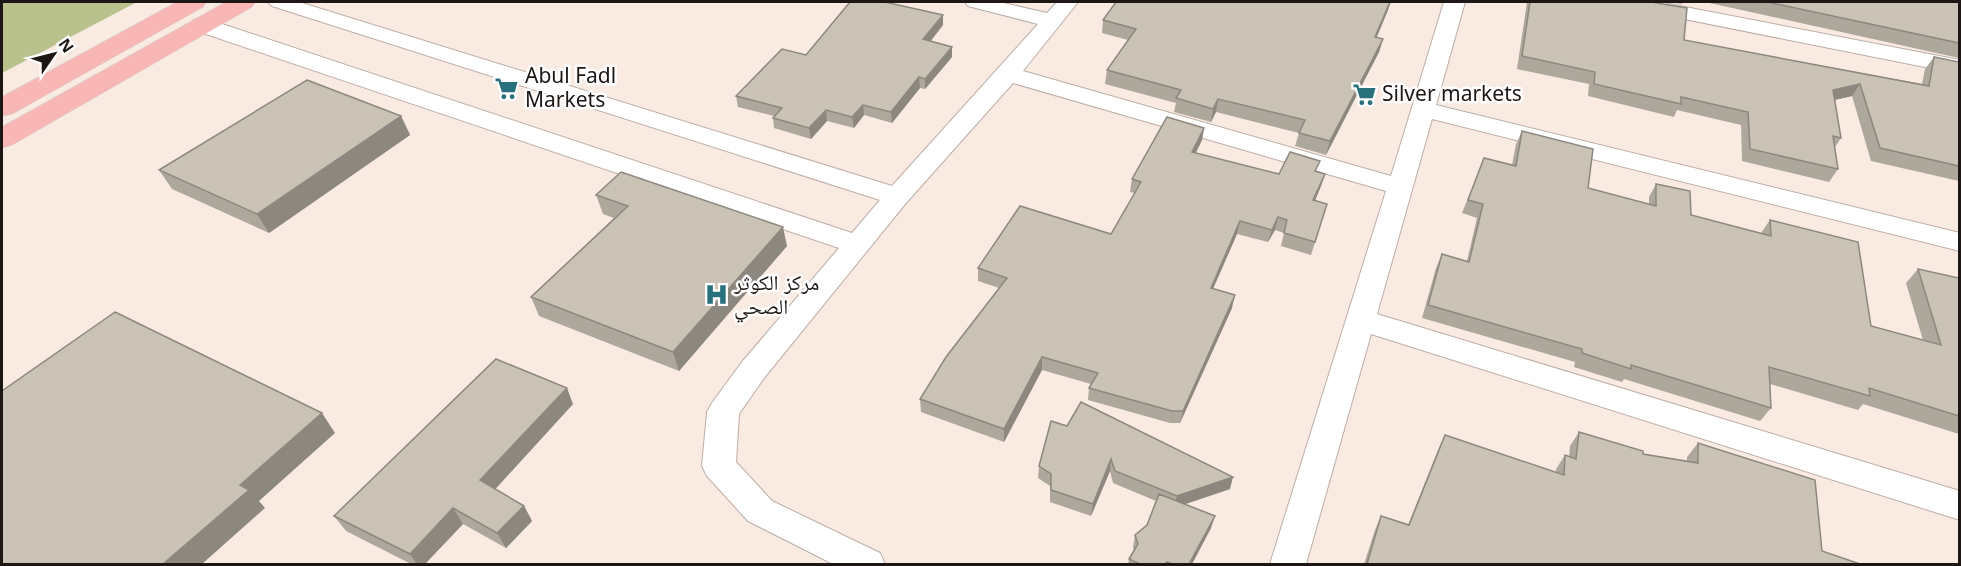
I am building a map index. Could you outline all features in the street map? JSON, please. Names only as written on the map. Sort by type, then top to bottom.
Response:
[{"type":"main road","points":[[2,108],[198,13],[243,2]]},
{"type":"main road","points":[[2,139],[198,13]]},
{"type":"street","points":[[279,2],[897,198]]},
{"type":"street","points":[[975,2],[1060,11]]},
{"type":"street","points":[[1288,564],[1455,2]]},
{"type":"street","points":[[1629,2],[1959,67]]},
{"type":"street","points":[[856,562],[760,510],[719,466],[723,412],[753,370],[897,198],[1008,74],[1060,11]]},
{"type":"street","points":[[198,13],[858,245]]},
{"type":"street","points":[[1008,74],[1400,186]]},
{"type":"street","points":[[1422,109],[1959,242]]},
{"type":"street","points":[[1360,320],[1959,506]]},
{"type":"green space","points":[[2,2],[137,2],[2,73]]},
{"type":"building","points":[[850,2],[885,2],[943,15],[923,39],[952,47],[925,79],[919,77],[891,112],[863,105],[852,117],[826,110],[809,128],[773,118],[782,108],[736,96],[782,49],[806,55]]},
{"type":"building","points":[[1116,2],[1390,2],[1375,37],[1383,39],[1330,141],[1299,133],[1305,120],[1218,99],[1213,109],[1176,98],[1181,90],[1107,70],[1136,29],[1103,20]]},
{"type":"building","points":[[1530,2],[1651,2],[1687,8],[1684,40],[1929,86],[1934,57],[1959,62],[1959,166],[1880,148],[1860,84],[1833,90],[1841,138],[1833,136],[1838,169],[1750,149],[1748,112],[1681,97],[1681,104],[1594,84],[1595,72],[1522,56]]},
{"type":"building","points":[[1767,2],[1959,2],[1959,43]]},
{"type":"building","points":[[307,80],[401,116],[257,214],[159,170]]},
{"type":"building","points":[[1167,117],[1204,128],[1192,152],[1279,174],[1290,152],[1320,161],[1315,171],[1325,174],[1313,200],[1327,204],[1315,242],[1284,233],[1287,220],[1278,217],[1272,230],[1240,221],[1211,288],[1235,295],[1183,411],[1172,411],[1089,388],[1098,373],[1042,357],[1004,429],[920,399],[946,357],[1007,278],[978,268],[1020,206],[1111,234],[1141,182],[1132,179]]},
{"type":"building","points":[[1522,131],[1593,149],[1588,188],[1656,206],[1656,184],[1690,191],[1691,215],[1771,236],[1770,220],[1858,242],[1871,326],[1941,345],[1918,269],[1959,278],[1959,416],[1869,388],[1870,396],[1769,367],[1771,408],[1631,365],[1631,369],[1582,353],[1582,349],[1428,305],[1442,254],[1469,262],[1483,204],[1468,200],[1484,158],[1516,166]]},
{"type":"building","points":[[621,172],[783,227],[673,352],[531,297],[628,206],[596,195]]},
{"type":"building","points":[[115,312],[322,413],[240,485],[249,490],[163,564],[2,564],[2,391]]},
{"type":"building","points":[[496,359],[567,388],[480,480],[524,506],[497,533],[453,508],[410,554],[334,516]]},
{"type":"building","points":[[1081,402],[1233,477],[1177,496],[1115,471],[1111,459],[1093,504],[1051,490],[1051,474],[1039,466],[1051,421],[1067,426]]},
{"type":"building","points":[[1579,432],[1643,451],[1643,454],[1698,463],[1698,443],[1815,480],[1822,551],[1860,564],[1367,564],[1381,516],[1409,525],[1445,435],[1564,475],[1565,455],[1576,459]]},
{"type":"building","points":[[1159,494],[1215,516],[1189,564],[1167,562],[1165,564],[1140,564],[1129,559],[1138,544],[1135,535],[1147,525]]},
{"type":"place","name":"Abul Fadl Markets","points":[[507,88]]},
{"type":"place","name":"Silver markets","points":[[1364,94]]},
{"type":"place","name":"مركز الكوثر الصحي","points":[[716,295]]}]
